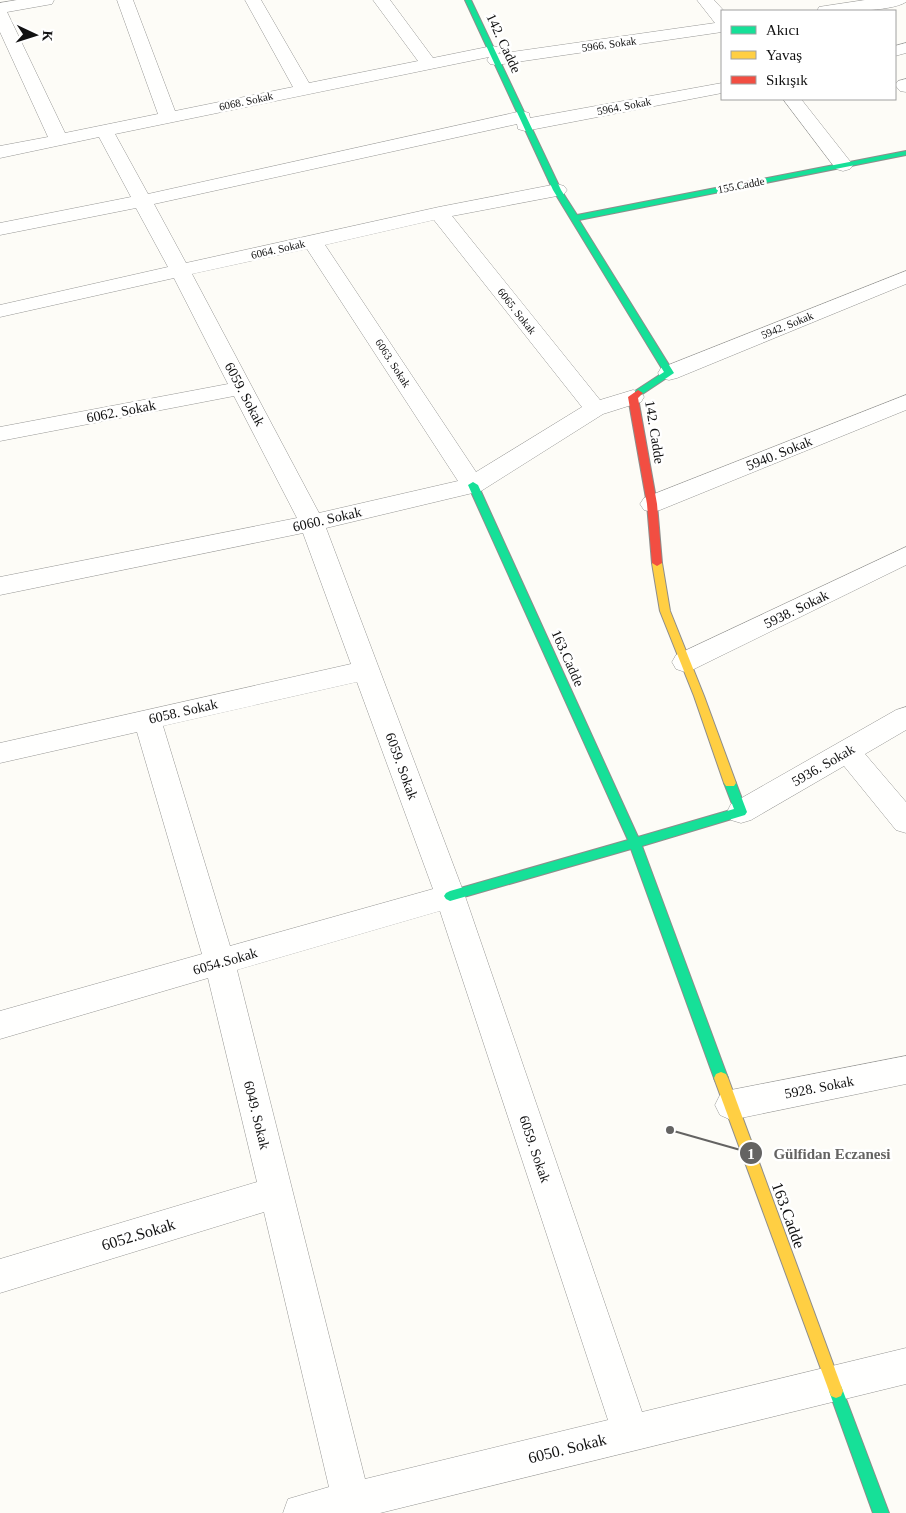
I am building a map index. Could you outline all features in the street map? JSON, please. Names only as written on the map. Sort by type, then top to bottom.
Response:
[{"type":"street","points":[[0,8],[46,0]]},
{"type":"street","points":[[125,0],[168,117]]},
{"type":"street","points":[[253,0],[303,89]]},
{"type":"street","points":[[381,0],[429,64]]},
{"type":"street","name":"142. Cadde","points":[[468,0],[523,121],[557,190],[576,218],[668,373],[633,398],[652,504],[654,545],[665,611],[741,812]]},
{"type":"street","points":[[705,0],[721,19]]},
{"type":"street","points":[[832,10],[899,0]]},
{"type":"street","points":[[0,14],[58,140]]},
{"type":"street","name":"5966. Sokak","points":[[494,56],[721,27]]},
{"type":"street","name":"6068. Sokak","points":[[0,152],[429,64],[494,56]]},
{"type":"street","name":"5964. Sokak","points":[[0,229],[523,121],[721,88]]},
{"type":"street","points":[[793,100],[843,165]]},
{"type":"street","name":"6059. Sokak","points":[[104,130],[180,270],[312,523],[450,896],[631,1432]]},
{"type":"street","name":"155.Cadde","points":[[576,218],[906,152]]},
{"type":"street","name":"6064. Sokak","points":[[0,310],[439,213],[557,190]]},
{"type":"street","name":"6065. Sokak","points":[[439,213],[595,409]]},
{"type":"street","name":"6063. Sokak","points":[[312,241],[473,485]]},
{"type":"street","name":"5942. Sokak","points":[[668,373],[906,277]]},
{"type":"street","name":"6062. Sokak","points":[[0,434],[242,388]]},
{"type":"street","name":"6060. Sokak","points":[[0,586],[312,523],[473,485],[595,409],[633,398]]},
{"type":"street","name":"5940. Sokak","points":[[652,504],[906,402]]},
{"type":"street","name":"163.Cadde","points":[[473,485],[635,843],[881,1513]]},
{"type":"street","name":"5938. Sokak","points":[[685,662],[906,555]]},
{"type":"street","name":"6058. Sokak","points":[[0,753],[366,670]]},
{"type":"street","name":"5936. Sokak","points":[[741,812],[906,717]]},
{"type":"street","name":"6049. Sokak","points":[[147,720],[220,963],[352,1507]]},
{"type":"street","points":[[847,751],[906,822]]},
{"type":"street","points":[[450,896],[741,812]]},
{"type":"street","name":"6054.Sokak","points":[[0,1025],[450,896]]},
{"type":"street","name":"5928. Sokak","points":[[731,1105],[906,1070]]},
{"type":"street","name":"6052.Sokak","points":[[0,1276],[276,1192]]},
{"type":"street","name":"6050. Sokak","points":[[302,1513],[352,1507],[631,1432],[906,1366]]},
{"type":"traffic: fast","points":[[468,0],[557,190],[669,373],[638,393]]},
{"type":"traffic: fast","points":[[575,218],[906,153]]},
{"type":"traffic: fast","points":[[450,896],[635,843],[473,485]]},
{"type":"traffic: fast","points":[[721,1078],[635,843],[741,812],[730,783]]},
{"type":"traffic: fast","points":[[836,1391],[881,1513]]},
{"type":"traffic: slow","points":[[657,563],[665,611],[699,696],[730,783]]},
{"type":"traffic: slow","points":[[721,1078],[836,1391]]},
{"type":"traffic: jam","points":[[638,393],[633,397],[652,504],[657,563]]},
{"type":"place","name":"Gülfidan Eczanesi","points":[[670,1130]]}]
